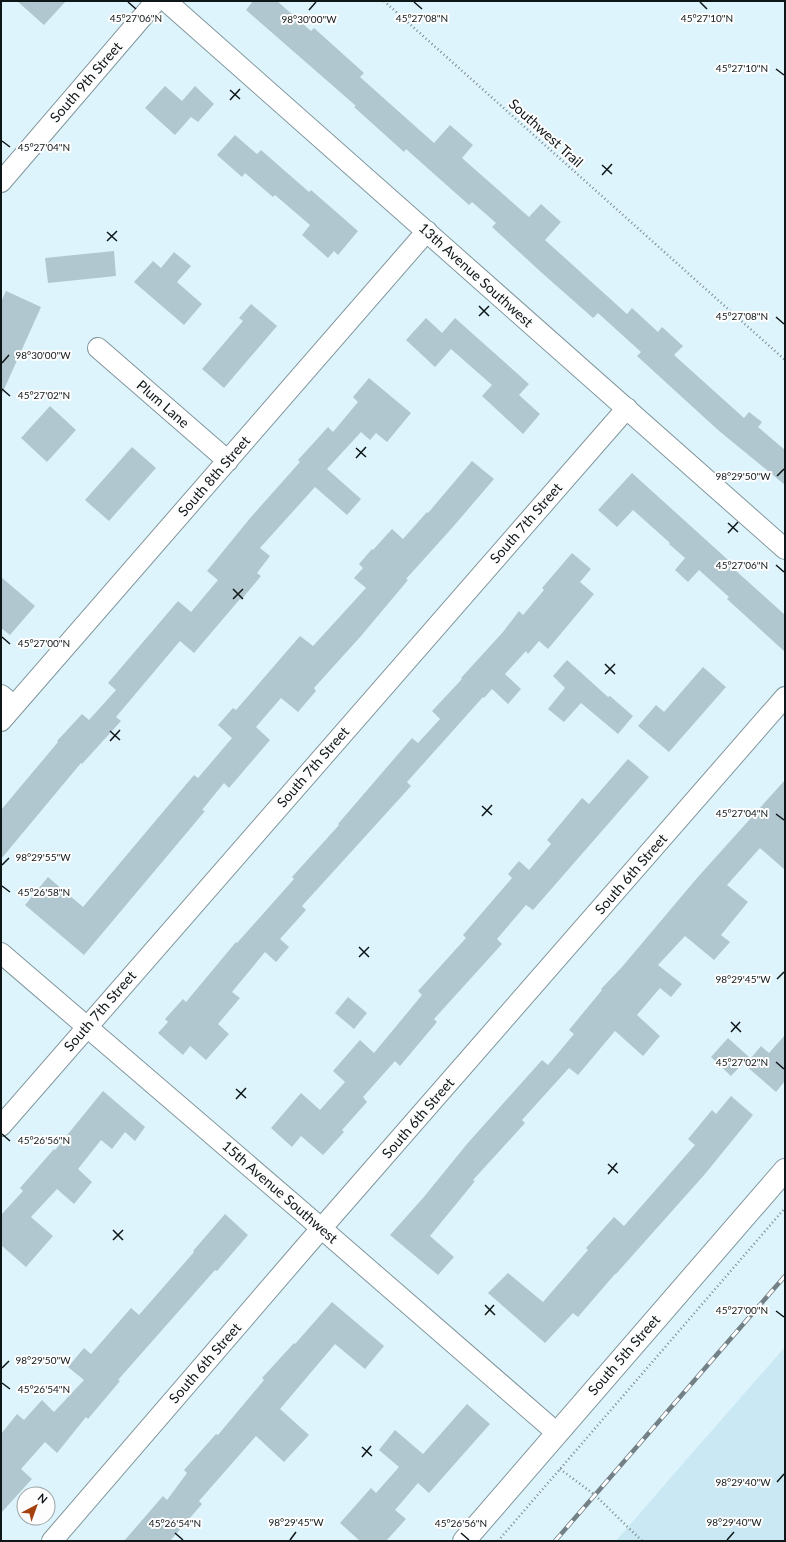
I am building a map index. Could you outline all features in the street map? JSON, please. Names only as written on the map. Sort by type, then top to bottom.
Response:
[{"type":"main road","name":"South 5th Street","points":[[464,1541],[785,1170]]},
{"type":"street","name":"South 9th Street","points":[[1,182],[156,1]]},
{"type":"street","name":"13th Avenue Southwest","points":[[166,1],[785,549]]},
{"type":"street","name":"South 8th Street","points":[[1,722],[7,701],[228,461],[427,231]]},
{"type":"street","name":"Plum Lane","points":[[98,348],[228,461]]},
{"type":"street","name":"South 7th Street","points":[[1,1126],[627,408]]},
{"type":"street","name":"South 6th Street","points":[[52,1541],[322,1228],[785,697]]},
{"type":"street","name":"15th Avenue Southwest","points":[[1,953],[322,1228],[557,1433]]},
{"type":"path","name":"Southwest Trail","points":[[384,1],[785,360]]},
{"type":"path","points":[[498,1541],[785,1208]]},
{"type":"path","points":[[560,1469],[595,1495],[642,1541]]},
{"type":"shaded area","points":[[785,1347],[785,1541],[616,1541],[666,1483]]},
{"type":"building","points":[[17,1],[66,1],[44,25]]},
{"type":"building","points":[[253,1],[277,1],[311,31],[314,28],[364,73],[360,77],[434,143],[450,125],[473,145],[462,158],[529,217],[541,204],[561,222],[545,240],[627,314],[632,308],[658,332],[662,327],[683,346],[674,355],[744,418],[749,412],[762,422],[758,427],[785,450],[785,485],[718,430],[637,356],[641,352],[598,313],[593,318],[542,273],[492,227],[496,223],[472,202],[469,205],[406,149],[404,152],[354,107],[356,106],[246,10]]},
{"type":"building","points":[[165,86],[182,101],[195,86],[214,104],[198,122],[191,117],[175,135],[145,108]]},
{"type":"building","points":[[235,135],[257,154],[261,150],[309,192],[311,190],[358,231],[338,255],[334,251],[328,258],[302,235],[310,225],[275,195],[273,197],[245,173],[242,177],[217,155]]},
{"type":"building","points":[[114,251],[116,276],[48,283],[45,258]]},
{"type":"building","points":[[174,252],[191,266],[177,282],[202,304],[184,325],[134,282],[153,261],[161,268]]},
{"type":"building","points":[[6,291],[41,307],[1,396],[1,302]]},
{"type":"building","points":[[251,304],[277,326],[224,388],[202,369],[243,321],[239,318]]},
{"type":"building","points":[[426,318],[442,333],[455,318],[529,384],[519,395],[540,414],[523,434],[482,396],[492,385],[451,349],[435,367],[406,340]]},
{"type":"building","points":[[369,378],[411,413],[387,442],[376,433],[370,440],[361,432],[327,469],[361,499],[347,515],[315,487],[260,548],[270,556],[257,573],[261,576],[241,600],[240,599],[194,653],[180,641],[116,717],[121,721],[82,764],[81,763],[1,859],[1,810],[58,742],[57,741],[82,714],[89,720],[116,690],[108,683],[178,601],[191,612],[218,580],[207,571],[251,517],[300,462],[298,460],[328,427],[333,432],[358,402],[353,397]]},
{"type":"building","points":[[50,406],[76,430],[47,462],[21,438]]},
{"type":"building","points":[[132,447],[156,468],[109,521],[85,500]]},
{"type":"building","points":[[472,461],[494,479],[406,579],[408,580],[361,636],[314,688],[316,691],[298,712],[281,698],[256,727],[270,740],[229,788],[224,783],[202,810],[205,811],[84,955],[25,905],[48,877],[83,907],[194,775],[198,778],[232,738],[218,725],[233,708],[236,710],[300,636],[313,646],[366,588],[354,578],[363,568],[359,564],[392,529],[403,539],[427,512],[428,513]]},
{"type":"building","points":[[632,473],[737,568],[735,570],[785,615],[785,652],[727,599],[729,597],[699,570],[688,582],[675,570],[685,558],[633,510],[617,527],[598,510]]},
{"type":"building","points":[[572,553],[591,569],[580,582],[594,594],[548,649],[539,641],[528,654],[526,651],[505,674],[521,689],[508,704],[492,689],[484,698],[483,697],[407,782],[411,786],[302,906],[306,910],[280,939],[289,947],[276,962],[265,952],[232,992],[240,998],[218,1024],[229,1034],[206,1060],[190,1046],[183,1055],[158,1033],[168,1022],[165,1019],[183,999],[186,1002],[236,942],[237,943],[294,879],[292,877],[339,825],[338,824],[412,738],[418,743],[440,719],[432,711],[503,632],[519,611],[523,615],[544,590],[542,588]]},
{"type":"building","points":[[1,577],[35,606],[10,635],[1,628]]},
{"type":"building","points":[[567,660],[608,697],[610,696],[633,716],[618,734],[581,703],[564,722],[548,709],[565,688],[553,676]]},
{"type":"building","points":[[703,667],[726,687],[669,752],[638,726],[656,705],[664,712]]},
{"type":"building","points":[[628,759],[649,777],[533,910],[526,905],[497,939],[502,944],[434,1019],[437,1022],[400,1066],[395,1061],[363,1097],[367,1102],[342,1130],[344,1132],[323,1155],[301,1136],[292,1147],[271,1128],[301,1093],[320,1110],[345,1082],[333,1071],[360,1040],[374,1053],[422,995],[418,991],[466,938],[463,935],[512,878],[508,874],[519,861],[529,870],[551,844],[547,840],[582,798],[589,804]]},
{"type":"building","points":[[785,780],[785,870],[760,848],[727,885],[748,902],[721,935],[730,942],[714,960],[685,936],[658,965],[682,984],[671,997],[660,988],[637,1015],[660,1036],[643,1056],[615,1031],[578,1075],[569,1068],[522,1120],[525,1123],[473,1180],[475,1181],[430,1236],[454,1257],[438,1275],[390,1235],[423,1198],[467,1144],[542,1060],[548,1065],[574,1034],[569,1030],[602,990],[601,989],[622,967],[697,878]]},
{"type":"building","points":[[348,997],[367,1013],[354,1029],[335,1013]]},
{"type":"building","points":[[785,1035],[785,1081],[776,1092],[745,1065],[761,1046],[769,1053]]},
{"type":"building","points":[[728,1038],[749,1057],[731,1076],[711,1057]]},
{"type":"building","points":[[103,1091],[145,1127],[135,1141],[125,1132],[112,1149],[101,1140],[78,1169],[92,1182],[74,1204],[57,1189],[31,1217],[53,1236],[26,1267],[1,1245],[1,1215],[23,1191],[20,1188],[54,1149],[55,1150]]},
{"type":"building","points":[[731,1096],[753,1115],[705,1174],[578,1317],[573,1313],[545,1343],[488,1293],[508,1273],[543,1302],[588,1250],[586,1248],[614,1217],[624,1226],[695,1145],[688,1139],[712,1110],[716,1114]]},
{"type":"building","points":[[225,1214],[248,1235],[217,1271],[215,1270],[118,1380],[120,1381],[88,1419],[86,1417],[57,1453],[45,1442],[21,1469],[32,1479],[26,1486],[16,1486],[16,1497],[1,1513],[1,1434],[17,1414],[24,1420],[42,1400],[54,1412],[84,1380],[68,1367],[84,1348],[91,1354],[131,1308],[139,1315],[194,1252],[193,1251]]},
{"type":"building","points":[[332,1302],[384,1346],[365,1369],[335,1344],[280,1409],[309,1435],[284,1462],[256,1436],[199,1501],[202,1504],[170,1541],[124,1541],[163,1496],[167,1500],[187,1473],[184,1470],[216,1434],[218,1435],[264,1380],[262,1378],[294,1343],[295,1344]]},
{"type":"building","points":[[467,1404],[490,1424],[429,1493],[418,1483],[395,1510],[406,1519],[386,1541],[360,1541],[340,1523],[371,1488],[376,1493],[399,1467],[379,1450],[395,1430],[423,1454]]},
{"type":"railway","points":[[555,1541],[785,1276]]}]
